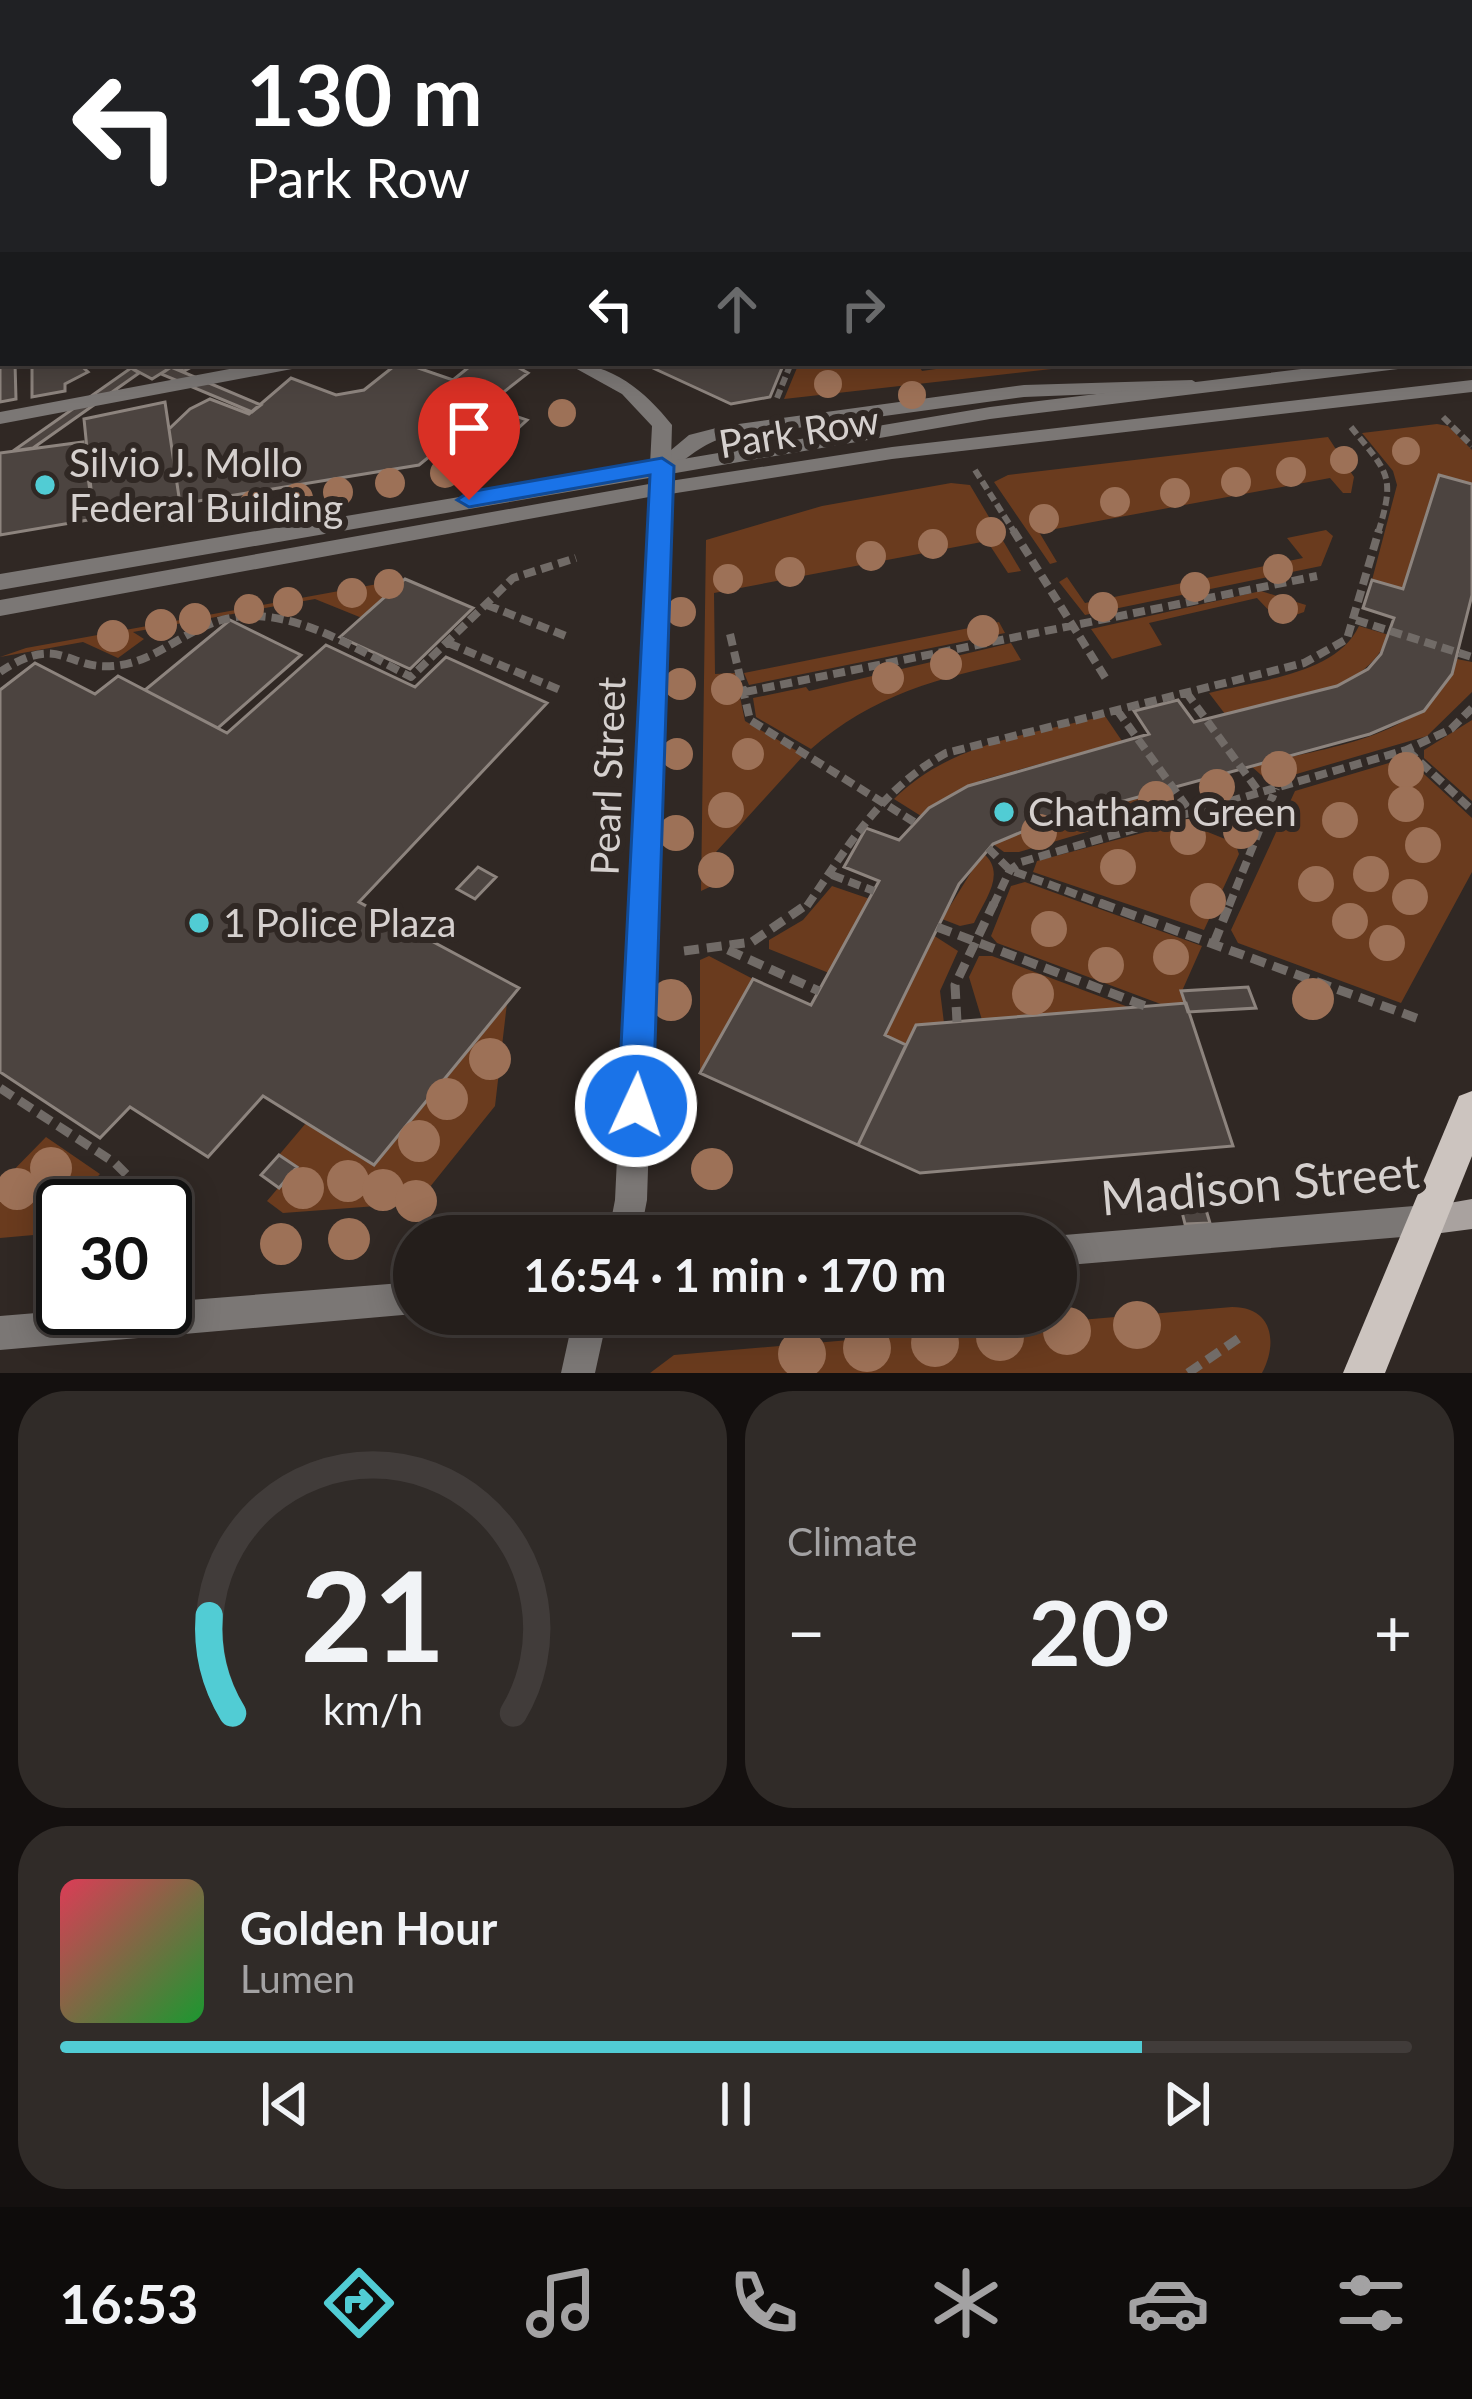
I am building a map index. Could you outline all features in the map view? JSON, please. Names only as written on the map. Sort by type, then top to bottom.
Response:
[{"type":"main road","points":[[1364,1373],[1472,1108]]},
{"type":"main road","name":"Madison Street","points":[[1426,1220],[1472,1214]]},
{"type":"street","points":[[0,418],[276,366]]},
{"type":"street","name":"Pearl Street","points":[[582,366],[628,391],[658,419],[662,479],[635,1129],[626,1215]]},
{"type":"street","name":"Park Row","points":[[0,583],[662,479],[1206,386],[1373,366]]},
{"type":"street","name":"Park Row","points":[[0,608],[662,479],[1472,386]]},
{"type":"street","name":"Madison Street","points":[[1077,1248],[1426,1220]]},
{"type":"street","points":[[0,1334],[393,1300]]},
{"type":"street","points":[[578,1373],[586,1335]]},
{"type":"path","points":[[779,391],[790,366]]},
{"type":"path","points":[[1443,417],[1472,446]]},
{"type":"path","points":[[684,951],[727,950],[752,942],[803,911],[832,875],[859,824],[881,799],[908,774],[946,753],[1320,656],[1347,639],[1391,483],[1351,427]]},
{"type":"path","points":[[975,470],[1108,682]]},
{"type":"path","points":[[0,672],[24,659],[65,653],[108,668],[160,657],[202,626],[254,614],[286,619],[411,677],[520,573],[576,558]]},
{"type":"path","points":[[745,692],[1317,576]]},
{"type":"path","points":[[487,605],[566,636]]},
{"type":"path","points":[[1356,620],[1472,657]]},
{"type":"path","points":[[730,634],[750,720],[914,823]]},
{"type":"path","points":[[448,643],[560,690]]},
{"type":"path","points":[[1186,692],[1259,792]]},
{"type":"path","points":[[957,1022],[955,985],[1010,870],[1033,856],[1406,750],[1450,729],[1472,708]]},
{"type":"path","points":[[1117,710],[1190,810]]},
{"type":"path","points":[[1406,750],[1472,811]]},
{"type":"path","points":[[1214,943],[1276,788]]},
{"type":"path","points":[[988,848],[1010,870],[1419,1018]]},
{"type":"path","points":[[832,875],[874,891]]},
{"type":"path","points":[[938,927],[1148,1007]]},
{"type":"path","points":[[727,950],[819,991]]},
{"type":"path","points":[[0,1088],[115,1162],[127,1179]]},
{"type":"path","points":[[1187,1373],[1243,1336]]},
{"type":"shaded area","points":[[798,366],[919,366],[922,371],[956,366],[1078,366],[784,399]]},
{"type":"shaded area","points":[[1448,426],[1472,450],[1472,484],[1403,589],[1372,580],[1397,485],[1393,471],[1362,433]]},
{"type":"shaded area","points":[[1328,437],[1354,477],[1351,493],[1343,493],[1330,478],[1039,532],[1057,562],[1050,564],[994,482],[1008,475]]},
{"type":"shaded area","points":[[951,483],[970,485],[1021,571],[1008,573],[987,541],[714,593],[715,674],[735,673],[745,721],[804,755],[716,852],[731,877],[701,891],[706,540],[822,506]]},
{"type":"shaded area","points":[[1326,530],[1333,536],[1321,566],[1085,615],[1059,582],[1067,577],[1085,603],[1303,558],[1287,538]]},
{"type":"shaded area","points":[[405,579],[362,618],[315,599],[133,632],[144,639],[118,658],[83,642],[0,657],[26,648]]},
{"type":"shaded area","points":[[1261,591],[1306,605],[1304,612],[1279,621],[1257,598],[1149,623],[1162,645],[1112,659],[1091,629]]},
{"type":"shaded area","points":[[999,622],[1005,633],[749,685],[744,673]]},
{"type":"shaded area","points":[[1359,626],[1389,635],[1377,656],[1342,684],[1225,714],[1209,693],[1314,665],[1348,642]]},
{"type":"shaded area","points":[[1011,643],[1021,660],[936,681],[884,701],[811,749],[756,717],[753,698],[806,687],[809,691]]},
{"type":"shaded area","points":[[1457,659],[1472,662],[1472,692],[1427,736],[1269,782],[1251,766],[1340,745],[1400,723],[1425,707],[1444,686]]},
{"type":"shaded area","points":[[1105,716],[1122,741],[982,780],[921,816],[894,799],[916,780],[966,753]]},
{"type":"shaded area","points":[[1472,720],[1472,801],[1424,758],[1424,750]]},
{"type":"shaded area","points":[[1399,760],[1413,764],[1472,818],[1472,872],[1401,1003],[1238,943],[1231,930],[1295,791]]},
{"type":"shaded area","points":[[1166,789],[1172,799],[1168,808],[1019,852],[1004,852],[993,844],[1043,823]]},
{"type":"shaded area","points":[[1183,822],[1235,843],[1239,854],[1204,930],[1033,872],[1037,861]]},
{"type":"shaded area","points":[[983,853],[994,878],[974,923],[960,926],[942,919]]},
{"type":"shaded area","points":[[1025,882],[1202,946],[1182,991],[1186,1003],[1166,1006],[997,943],[991,936],[1011,886]]},
{"type":"shaded area","points":[[832,886],[870,899],[829,973],[769,949],[769,940],[803,920]]},
{"type":"shaded area","points":[[933,935],[958,951],[940,991],[944,1023],[916,1025],[906,1045],[885,1035]]},
{"type":"shaded area","points":[[709,956],[753,979],[700,1073],[700,960]]},
{"type":"shaded area","points":[[979,956],[992,956],[1131,1008],[982,1020],[969,977]]},
{"type":"shaded area","points":[[507,1003],[495,1106],[417,1203],[283,1213],[267,1201],[296,1167],[279,1155],[306,1123],[375,1165]]},
{"type":"shaded area","points":[[46,1137],[100,1174],[95,1179],[36,1179],[36,1235],[0,1238],[0,1184]]},
{"type":"shaded area","points":[[1246,1309],[1264,1320],[1270,1350],[1262,1373],[650,1373],[674,1355],[906,1335],[1077,1335],[1077,1320]]},
{"type":"building","points":[[0,366],[15,366],[16,399],[0,402]]},
{"type":"building","points":[[32,366],[81,366],[88,372],[65,384],[65,391],[32,397]]},
{"type":"building","points":[[128,366],[173,366],[152,379]]},
{"type":"building","points":[[394,366],[420,366],[453,380],[470,366],[516,366],[528,373],[486,406],[527,420],[491,453],[451,439],[419,465],[180,504],[169,429],[190,409],[210,399],[249,414],[291,378],[336,395],[364,390]]},
{"type":"building","points":[[649,366],[783,366],[770,397],[731,404]]},
{"type":"building","points":[[171,367],[261,405],[252,412],[161,374]]},
{"type":"building","points":[[131,368],[139,373],[33,448],[13,451]]},
{"type":"building","points":[[165,402],[180,504],[94,519],[84,419]]},
{"type":"building","name":"Silvio J. Mollo Federal Building","points":[[83,442],[94,519],[0,535],[0,453]]},
{"type":"building","name":"Chatham Green","points":[[1439,475],[1472,484],[1472,595],[1452,674],[1424,711],[1370,734],[1043,823],[993,844],[959,884],[885,1035],[906,1045],[858,1145],[700,1073],[753,979],[811,1005],[879,881],[844,867],[866,828],[899,840],[929,808],[968,786],[1149,734],[1134,711],[1178,700],[1194,722],[1337,686],[1368,669],[1381,654],[1394,618],[1363,608],[1372,580],[1403,589]]},
{"type":"building","points":[[405,579],[473,608],[410,669],[340,637]]},
{"type":"building","points":[[230,620],[301,655],[218,728],[145,690]]},
{"type":"building","name":"1 Police Plaza","points":[[326,645],[415,687],[446,657],[547,703],[359,902],[519,988],[374,1165],[263,1096],[208,1157],[130,1107],[100,1138],[0,1072],[0,690],[35,663],[95,694],[118,676],[227,733]]},
{"type":"building","points":[[478,867],[496,877],[475,899],[457,889]]},
{"type":"building","points":[[1248,987],[1256,1008],[1188,1012],[1181,991]]},
{"type":"building","points":[[1186,1003],[1233,1146],[920,1173],[858,1145],[916,1025]]},
{"type":"building","points":[[279,1155],[297,1167],[279,1188],[261,1175]]},
{"type":"building","points":[[1204,1203],[1210,1223],[1185,1224],[1180,1204]]},
{"type":"place","name":"Silvio J. Mollo Federal Building","points":[[45,485]]},
{"type":"place","name":"Chatham Green","points":[[1004,812]]},
{"type":"place","name":"1 Police Plaza","points":[[199,923]]},
{"type":"route","points":[[469,500],[662,466],[636,1106]]}]
